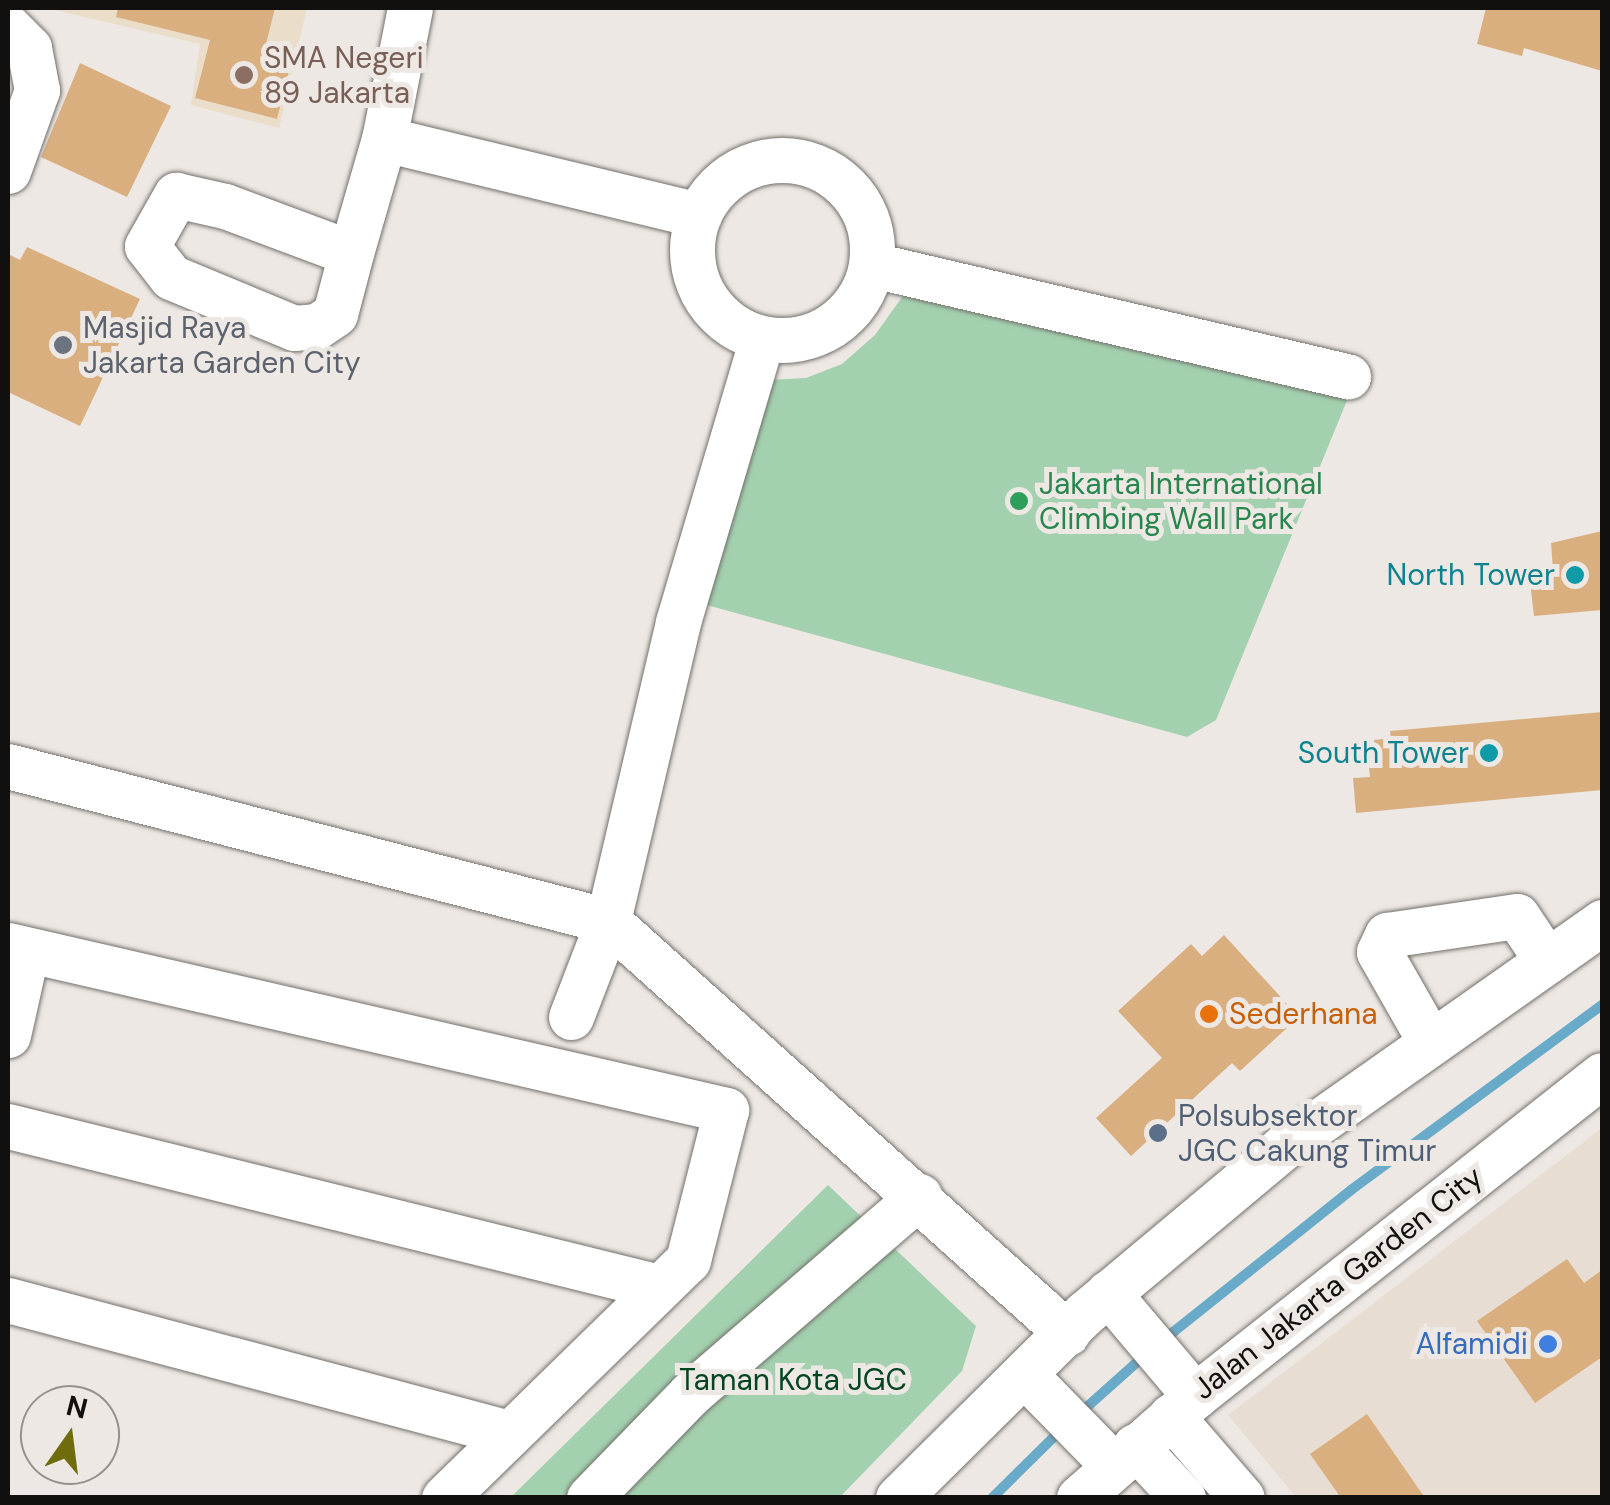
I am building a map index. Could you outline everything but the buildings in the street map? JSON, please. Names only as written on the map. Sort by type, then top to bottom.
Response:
[{"type":"street","points":[[351,253],[384,140],[410,8]]},
{"type":"street","points":[[8,28],[35,65],[36,90],[12,146]]},
{"type":"street","points":[[384,140],[698,214]]},
{"type":"street","points":[[797,161],[849,190],[868,225],[874,265],[855,302],[824,328],[761,341],[729,322],[702,292],[692,254],[698,214],[738,171],[797,161]]},
{"type":"street","points":[[874,265],[1348,376]]},
{"type":"street","points":[[571,1017],[608,921],[678,622],[761,341]]},
{"type":"street","points":[[8,766],[608,921],[1067,1332]]},
{"type":"street","points":[[1431,1042],[1379,952],[1387,935],[1516,916],[1547,961]]},
{"type":"street","points":[[898,1498],[1037,1388],[1067,1332],[1282,1148],[1602,922]]},
{"type":"street","points":[[8,1035],[17,948],[726,1110],[688,1260],[444,1498]]},
{"type":"street","name":"Jalan Jakarta Garden City","points":[[1079,1498],[1111,1450],[1180,1393],[1602,1075]]},
{"type":"street","points":[[8,1126],[659,1287]]},
{"type":"street","points":[[588,1498],[690,1394],[919,1196]]},
{"type":"street","points":[[1108,1294],[1180,1393],[1242,1498]]},
{"type":"street","points":[[8,1300],[509,1433]]},
{"type":"street","points":[[1037,1388],[1111,1450],[1183,1498]]},
{"type":"shaded area","name":"SMA Negeri 89 Jakarta","points":[[46,8],[307,8],[279,128],[191,105],[200,44]]},
{"type":"shaded area","points":[[1602,1128],[1602,1497],[1296,1497],[1228,1415]]},
{"type":"green space","name":"Jakarta International Climbing Wall Park","points":[[905,293],[1348,398],[1216,720],[1187,737],[703,604],[768,380],[806,378],[842,364],[875,335]]},
{"type":"green space","name":"Taman Kota JGC","points":[[828,1185],[976,1326],[962,1371],[840,1497],[510,1498]]},
{"type":"waterway","points":[[1162,1341],[1351,1190],[1602,1005]]},
{"type":"waterway","points":[[1079,1414],[1145,1355]]},
{"type":"waterway","points":[[992,1498],[1063,1428]]},
{"type":"place","name":"SMA Negeri 89 Jakarta","points":[[244,75]]},
{"type":"place","name":"Masjid Raya Jakarta Garden City","points":[[63,345]]},
{"type":"place","name":"Jakarta International Climbing Wall Park","points":[[1019,501]]},
{"type":"place","name":"North Tower","points":[[1575,575]]},
{"type":"place","name":"South Tower","points":[[1489,753]]},
{"type":"place","name":"Sederhana","points":[[1209,1014]]},
{"type":"place","name":"Polsubsektor JGC Cakung Timur","points":[[1158,1133]]},
{"type":"place","name":"Alfamidi","points":[[1548,1344]]}]
